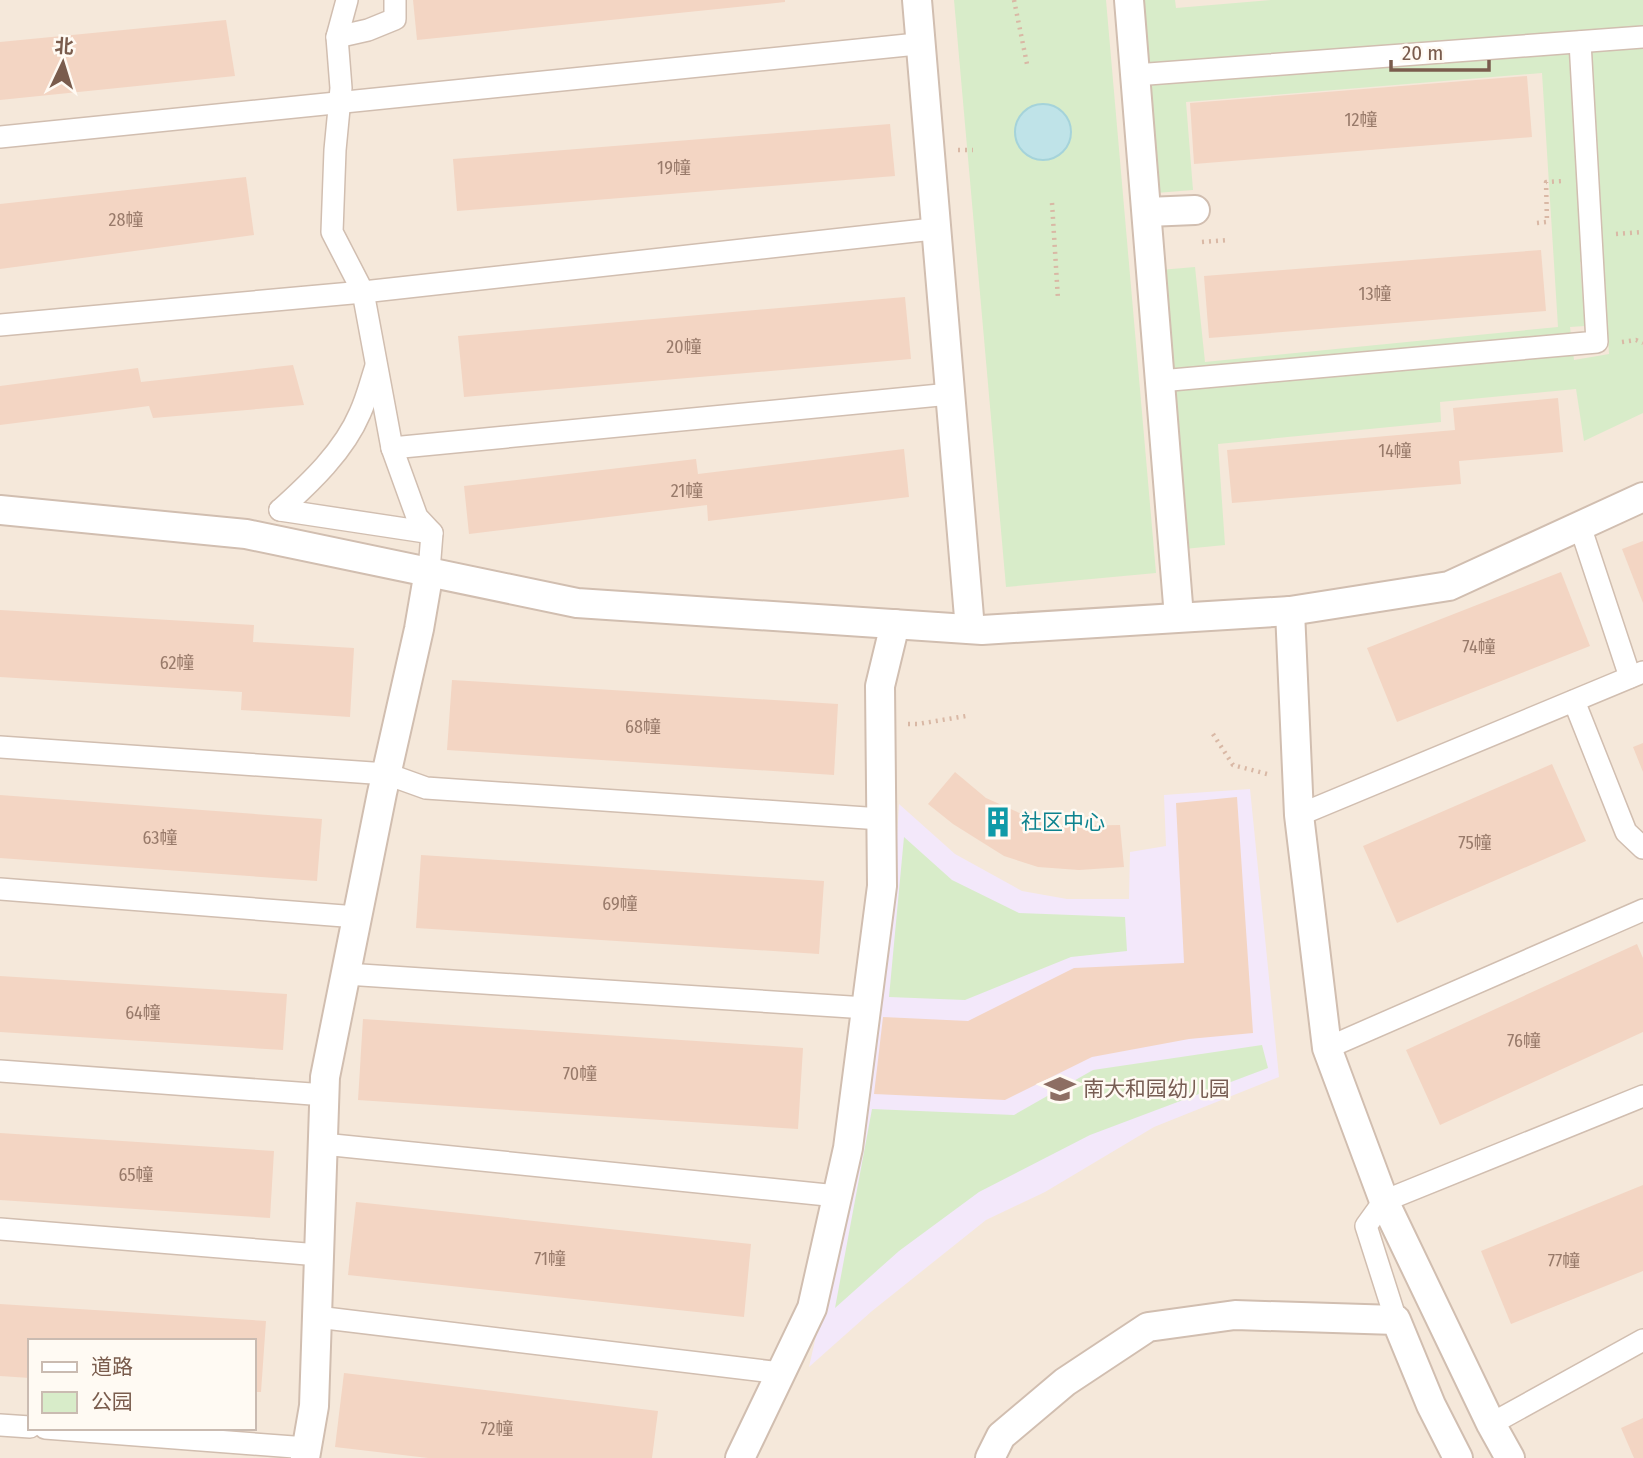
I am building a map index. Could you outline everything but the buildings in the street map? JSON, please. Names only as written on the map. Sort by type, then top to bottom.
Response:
[{"type":"street","points":[[66,1430],[306,1453],[314,1406],[325,1077],[419,629],[429,571],[432,533],[417,517],[392,448],[363,292],[332,232],[335,150],[341,88],[337,37],[347,0]]},
{"type":"street","points":[[337,37],[368,30],[395,19],[395,0]]},
{"type":"street","points":[[917,0],[970,629]]},
{"type":"street","points":[[1129,0],[1180,617]]},
{"type":"street","points":[[1135,75],[1643,37]]},
{"type":"street","points":[[1160,381],[1597,342],[1580,42]]},
{"type":"street","points":[[0,136],[917,44],[920,46]]},
{"type":"street","points":[[1147,212],[1195,210]]},
{"type":"street","points":[[0,325],[363,292],[933,229],[936,231]]},
{"type":"street","points":[[377,361],[360,415],[335,454],[307,486],[280,510],[432,533]]},
{"type":"street","points":[[392,448],[950,394]]},
{"type":"street","points":[[0,510],[246,534],[577,603],[970,629],[1290,611],[1449,586],[1643,497]]},
{"type":"street","points":[[1299,815],[1637,675],[1580,526]]},
{"type":"street","points":[[1290,611],[1299,815],[1327,1048],[1384,1201],[1510,1458]]},
{"type":"street","points":[[740,1458],[812,1308],[848,1148],[882,886],[880,686],[895,624]]},
{"type":"street","points":[[1574,701],[1626,831],[1643,848]]},
{"type":"street","points":[[0,747],[387,774],[426,788],[881,820]]},
{"type":"street","points":[[0,889],[357,917]]},
{"type":"street","points":[[1327,1048],[1643,910]]},
{"type":"street","points":[[346,974],[866,1009]]},
{"type":"street","points":[[0,1071],[325,1095]]},
{"type":"street","points":[[1458,1458],[1431,1405],[1395,1320],[1366,1226],[1384,1201],[1643,1096]]},
{"type":"street","points":[[323,1144],[837,1196]]},
{"type":"street","points":[[0,1229],[319,1255]]},
{"type":"street","points":[[990,1458],[1001,1436],[1065,1382],[1148,1327],[1235,1315],[1395,1320]]},
{"type":"street","points":[[317,1317],[780,1373]]},
{"type":"street","points":[[1491,1424],[1643,1340]]},
{"type":"street","points":[[0,1425],[28,1427]]},
{"type":"path","points":[[1014,0],[1027,64]]},
{"type":"path","points":[[1537,223],[1547,222],[1546,182],[1587,180]]},
{"type":"path","points":[[1052,202],[1058,299]]},
{"type":"path","points":[[881,722],[918,724],[966,716]]},
{"type":"path","points":[[1213,734],[1233,765],[1269,775],[1297,773]]},
{"type":"shaded area","points":[[0,0],[1643,0],[1643,1458],[0,1458]]},
{"type":"shaded area","name":"南大和园幼儿园","points":[[1250,789],[1279,1077],[1154,1127],[1045,1192],[986,1220],[872,1311],[809,1367],[869,1100],[894,882],[899,804],[955,854],[1022,891],[1067,899],[1129,899],[1130,852],[1166,846],[1164,795]]},
{"type":"green space","points":[[954,0],[1106,0],[1156,573],[1006,587]]},
{"type":"green space","points":[[1140,0],[1175,0],[1176,8],[1271,0],[1643,0],[1643,413],[1584,441],[1576,389],[1440,402],[1441,422],[1218,444],[1225,545],[1184,549],[1160,270],[1195,267],[1205,362],[1558,327],[1542,73],[1186,102],[1193,190],[1156,193]],"holes":[[[1603,259],[1609,354],[1574,360],[1570,327],[1585,326],[1580,262]]]},
{"type":"green space","points":[[904,837],[952,880],[1019,913],[1125,917],[1127,951],[1071,957],[965,1000],[889,997]]},
{"type":"green space","points":[[1262,1045],[1268,1068],[1090,1135],[979,1192],[899,1251],[835,1308],[872,1109],[1014,1115],[1093,1070]]},
{"type":"water","points":[[1037,104],[1049,104],[1063,112],[1071,126],[1069,143],[1063,152],[1049,160],[1037,160],[1020,148],[1015,138],[1015,126],[1027,109]]},
{"type":"place","name":"社区中心","points":[[998,822]]},
{"type":"place","name":"南大和园幼儿园","points":[[1060,1089]]}]
